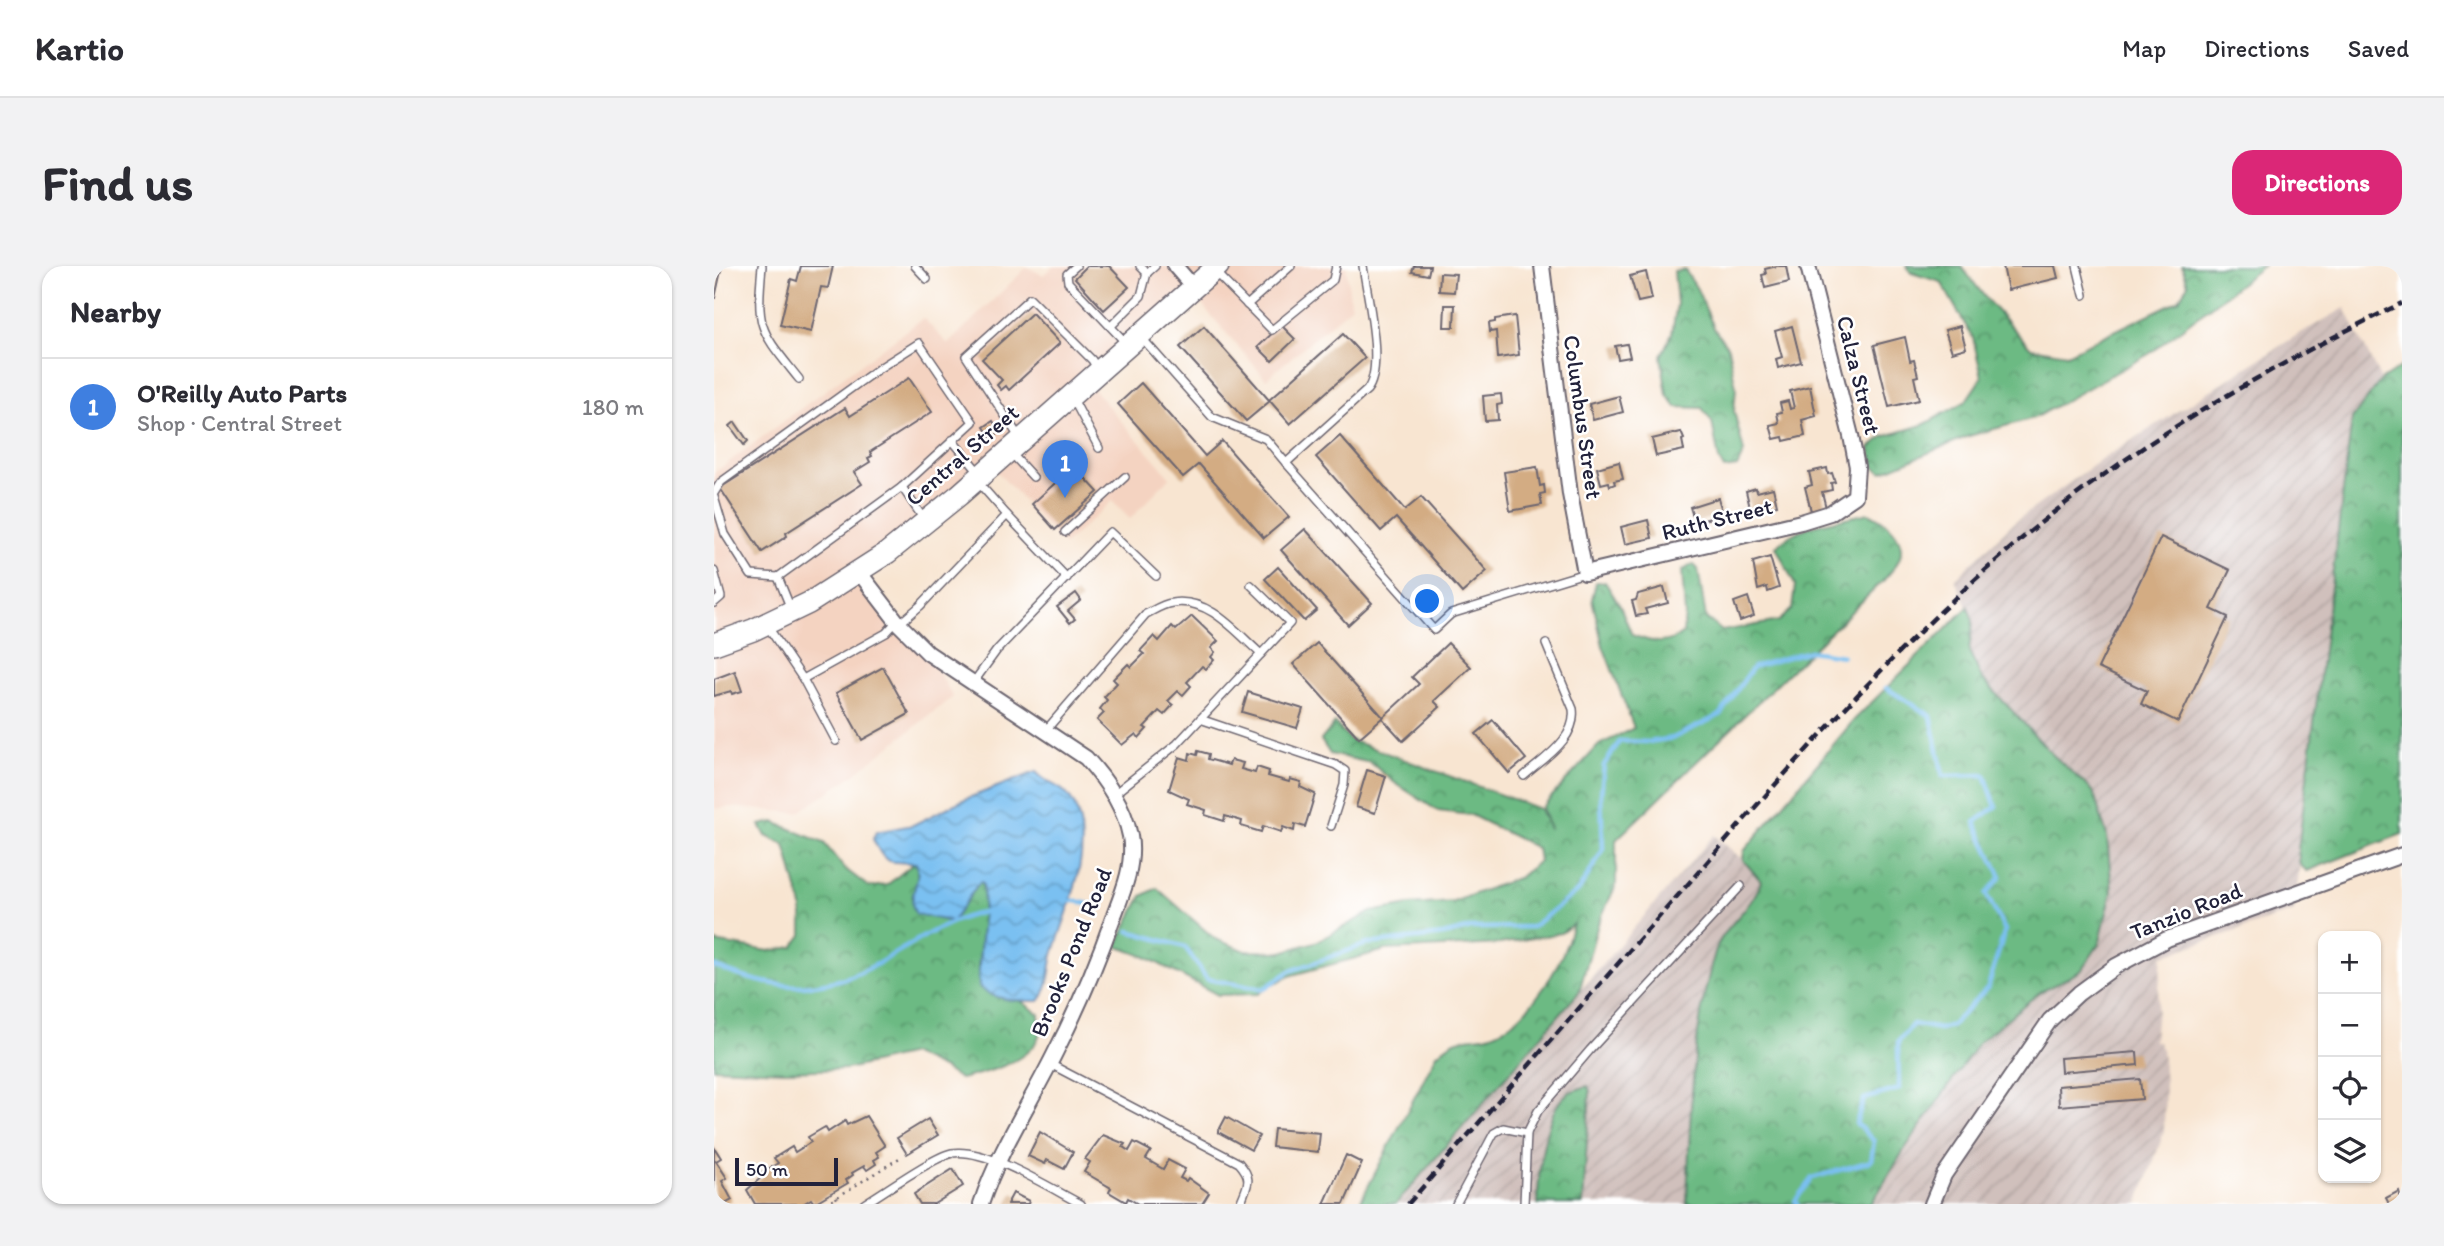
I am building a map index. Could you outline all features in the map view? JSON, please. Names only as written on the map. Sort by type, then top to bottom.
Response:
[{"type":"main road","name":"Central Street","points":[[714,644],[766,624],[836,588],[926,522],[1216,268]]},
{"type":"street","points":[[1175,266],[1194,288]]},
{"type":"street","name":"Columbus Street","points":[[1542,266],[1570,494],[1585,573]]},
{"type":"street","name":"Calza Street","points":[[1808,266],[1851,436],[1857,467],[1855,496]]},
{"type":"street","name":"Ruth Street","points":[[1585,573],[1801,522],[1830,513],[1855,496]]},
{"type":"street","name":"Brooks Pond Road","points":[[859,572],[898,623],[929,653],[1086,758],[1103,776],[1114,794],[1125,817],[1130,838],[1130,862],[1125,886],[1107,937],[1049,1064],[998,1162],[981,1204]]},
{"type":"street","name":"Tanzio Road","points":[[1932,1204],[1944,1175],[2050,1020],[2079,993],[2116,966],[2167,939],[2402,855]]},
{"type":"lane","points":[[762,266],[758,309],[761,327],[799,379]]},
{"type":"lane","points":[[915,266],[927,279]]},
{"type":"lane","points":[[1076,266],[1067,274],[1068,282],[1080,297],[1111,326],[1134,340],[1212,417],[1266,439],[1434,630],[1451,614],[1585,573]]},
{"type":"lane","points":[[1140,266],[1147,273]]},
{"type":"lane","points":[[1111,326],[1141,296],[1147,273],[1155,266]]},
{"type":"lane","points":[[1247,305],[1291,266]]},
{"type":"lane","points":[[1216,268],[1272,330],[1333,279],[1336,266]]},
{"type":"lane","points":[[1286,463],[1373,382],[1376,363],[1363,266]]},
{"type":"lane","points":[[2077,266],[2084,295]]},
{"type":"lane","points":[[1034,477],[966,356],[1030,298],[1092,359],[1098,371]]},
{"type":"lane","points":[[919,344],[973,422],[902,487],[778,578],[751,575],[725,534],[714,495],[721,482],[878,369],[919,344]]},
{"type":"lane","points":[[1071,395],[1099,448]]},
{"type":"lane","points":[[953,440],[1007,515],[1067,578]]},
{"type":"lane","points":[[1065,532],[1125,477]]},
{"type":"lane","points":[[902,487],[926,522]]},
{"type":"lane","points":[[803,679],[886,633],[920,606],[1007,515]]},
{"type":"lane","points":[[973,684],[997,650],[1110,532],[1156,576]]},
{"type":"lane","points":[[714,571],[721,597],[714,603]]},
{"type":"lane","points":[[778,578],[792,611]]},
{"type":"lane","points":[[1114,794],[1177,744],[1290,623],[1251,585]]},
{"type":"lane","points":[[1046,730],[1146,614],[1168,603],[1187,602],[1214,612],[1261,654]]},
{"type":"lane","points":[[766,624],[803,679],[836,741]]},
{"type":"lane","points":[[1524,776],[1564,739],[1574,720],[1573,709],[1546,644]]},
{"type":"lane","points":[[1200,719],[1336,765],[1345,771],[1344,785],[1331,826]]},
{"type":"lane","points":[[1521,1204],[1527,1132],[1538,1111],[1741,886]]},
{"type":"lane","points":[[1049,1064],[1239,1163],[1249,1173],[1240,1204]]},
{"type":"lane","points":[[1456,1204],[1493,1133],[1503,1128],[1527,1132]]},
{"type":"lane","points":[[864,1204],[951,1153],[982,1155],[1081,1204]]},
{"type":"path","points":[[826,1204],[901,1157]]},
{"type":"path","points":[[836,1197],[840,1204]]},
{"type":"shaded area","points":[[1054,266],[1346,266],[1351,307],[1266,379],[1190,291],[1087,382],[1170,477],[1130,519],[1112,501],[1064,545],[992,466],[860,572],[928,653],[953,697],[849,778],[798,813],[730,807],[714,809],[714,473],[923,318],[948,344],[1027,267],[1043,275]]},
{"type":"shaded area","points":[[2345,308],[2381,380],[2352,419],[2298,849],[2300,865],[2294,911],[2162,956],[2154,1041],[2158,1042],[2162,1050],[2165,1081],[2164,1132],[2138,1204],[1871,1204],[1904,1150],[1979,1042],[2040,992],[2081,971],[2093,791],[2053,755],[1981,677],[1969,651],[1973,621],[1955,579],[2013,523],[2101,460],[2299,334]]},
{"type":"shaded area","points":[[1714,835],[1743,860],[1761,881],[1758,892],[1735,919],[1716,949],[1701,1012],[1691,1104],[1687,1204],[1396,1204]]},
{"type":"green space","points":[[1906,266],[1961,266],[1988,301],[2031,348],[2067,354],[2179,300],[2188,284],[2182,266],[2263,266],[2149,354],[2034,418],[1969,436],[1882,472],[1874,467],[1870,448],[1883,437],[1925,424],[1965,402],[1982,377],[1973,338],[1941,282],[1911,273]]},
{"type":"green space","points":[[1685,270],[1697,289],[1715,330],[1728,348],[1736,387],[1734,411],[1744,452],[1737,467],[1724,469],[1719,460],[1712,422],[1702,408],[1676,407],[1667,395],[1661,356],[1672,333],[1677,304],[1674,271]]},
{"type":"green space","points":[[2402,366],[2402,834],[2307,871],[2300,865],[2298,850],[2352,419],[2381,380]]},
{"type":"green space","points":[[1869,513],[1893,530],[1900,542],[1900,557],[1895,567],[1616,840],[1616,885],[1598,924],[1579,992],[1396,1204],[1359,1204],[1437,1054],[1459,1039],[1492,1034],[1520,1016],[1533,1003],[1554,972],[1573,924],[1561,933],[1500,944],[1386,950],[1292,975],[1258,994],[1218,995],[1146,957],[1116,946],[1142,896],[1157,888],[1215,939],[1246,951],[1282,952],[1318,941],[1371,912],[1409,905],[1453,902],[1520,877],[1539,861],[1537,848],[1471,815],[1438,811],[1395,783],[1371,763],[1330,754],[1321,740],[1335,723],[1350,740],[1540,809],[1549,829],[1542,807],[1599,745],[1634,728],[1603,646],[1592,599],[1596,582],[1605,582],[1620,606],[1632,635],[1652,641],[1664,642],[1683,633],[1685,614],[1682,571],[1693,564],[1698,569],[1706,618],[1722,631],[1779,621],[1792,609],[1795,585],[1776,547],[1784,539],[1806,528]]},
{"type":"green space","points":[[1968,607],[1973,621],[1969,651],[1981,677],[2053,755],[2093,791],[2107,836],[2112,892],[2099,944],[2081,971],[2040,992],[1979,1042],[1904,1150],[1871,1204],[1687,1204],[1693,1077],[1707,983],[1719,942],[1752,900],[1761,881],[1743,860],[1744,851],[1854,720]]},
{"type":"green space","points":[[774,822],[824,843],[844,868],[869,887],[887,885],[915,862],[918,876],[912,898],[952,922],[976,887],[980,882],[983,883],[985,909],[978,968],[1001,998],[1021,1001],[1039,1014],[1040,1034],[1034,1045],[1016,1060],[960,1079],[912,1054],[847,1069],[785,1071],[714,1068],[714,942],[769,951],[793,947],[802,935],[802,907],[785,845],[766,836],[760,825]]},
{"type":"green space","points":[[1588,1086],[1590,1092],[1583,1204],[1538,1204],[1541,1161],[1552,1115],[1567,1094]]},
{"type":"water","points":[[1036,772],[1061,789],[1070,799],[1080,824],[1082,843],[1071,901],[1053,955],[1049,979],[1039,1001],[1000,998],[979,987],[983,883],[980,882],[976,887],[952,922],[916,914],[912,901],[918,870],[916,863],[889,861],[881,854],[873,839],[876,832],[913,825],[963,800]]},
{"type":"building","points":[[714,266],[722,266],[715,298],[714,298]]},
{"type":"building","points":[[801,266],[833,266],[828,288],[821,287],[811,332],[780,325],[791,279],[797,281]]},
{"type":"building","points":[[1087,266],[1109,266],[1129,287],[1104,310],[1075,278]]},
{"type":"building","points":[[1414,266],[1430,266],[1428,275],[1412,272]]},
{"type":"building","points":[[1786,266],[1789,282],[1765,288],[1762,275],[1766,274],[1765,269]]},
{"type":"building","points":[[2003,266],[2055,266],[2058,278],[2008,290]]},
{"type":"building","points":[[1646,272],[1652,299],[1638,302],[1630,276]]},
{"type":"building","points":[[1440,273],[1456,274],[1454,292],[1439,291]]},
{"type":"building","points":[[1445,305],[1455,305],[1454,327],[1444,327]]},
{"type":"building","points":[[1032,313],[1060,343],[1009,390],[1006,386],[1001,390],[997,385],[1002,380],[982,359]]},
{"type":"building","points":[[1515,316],[1519,355],[1498,358],[1496,331],[1490,332],[1489,323],[1495,322],[1495,319]]},
{"type":"building","points":[[1281,325],[1295,339],[1272,361],[1258,347]]},
{"type":"building","points":[[1204,326],[1269,400],[1343,334],[1365,358],[1290,424],[1270,401],[1246,421],[1180,347]]},
{"type":"building","points":[[1792,326],[1801,362],[1778,368],[1776,359],[1782,357],[1775,331]]},
{"type":"building","points":[[1960,326],[1966,348],[1952,352],[1945,330]]},
{"type":"building","points":[[1905,337],[1910,361],[1914,360],[1918,376],[1914,377],[1919,400],[1889,407],[1874,345]]},
{"type":"building","points":[[1627,344],[1630,357],[1618,359],[1615,346]]},
{"type":"building","points":[[909,378],[932,412],[870,452],[870,462],[854,472],[862,484],[786,533],[787,536],[762,552],[720,488],[845,408],[850,416]]},
{"type":"building","points":[[1141,383],[1205,456],[1222,441],[1289,517],[1264,538],[1199,464],[1183,477],[1118,404]]},
{"type":"building","points":[[1810,386],[1816,416],[1802,420],[1805,436],[1784,441],[1783,437],[1774,439],[1770,425],[1779,423],[1777,413],[1782,412],[1780,403],[1788,401],[1790,409],[1794,408],[1790,391]]},
{"type":"building","points":[[1501,394],[1502,404],[1497,405],[1498,420],[1485,421],[1483,396]]},
{"type":"building","points":[[1619,396],[1623,412],[1593,420],[1589,404]]},
{"type":"building","points":[[993,421],[1000,432],[991,438],[984,427]]},
{"type":"building","points":[[735,422],[748,441],[744,445],[730,426]]},
{"type":"building","points":[[1681,432],[1684,450],[1656,456],[1652,439]]},
{"type":"building","points":[[1340,436],[1405,510],[1421,497],[1487,571],[1462,593],[1396,518],[1381,531],[1316,457]]},
{"type":"building","points":[[1619,462],[1623,479],[1614,481],[1615,484],[1610,486],[1609,482],[1601,484],[1597,468]]},
{"type":"building","points":[[1074,466],[1098,492],[1055,530],[1032,504]]},
{"type":"building","points":[[1537,467],[1540,486],[1544,485],[1545,493],[1540,494],[1542,505],[1510,511],[1504,472]]},
{"type":"building","points":[[1827,468],[1828,474],[1832,473],[1835,482],[1831,483],[1832,490],[1822,492],[1826,508],[1811,511],[1805,487],[1812,485],[1809,472]]},
{"type":"building","points":[[1756,488],[1757,492],[1773,488],[1777,505],[1751,512],[1746,491]]},
{"type":"building","points":[[1718,498],[1723,514],[1695,523],[1690,507]]},
{"type":"building","points":[[1648,520],[1652,538],[1625,544],[1621,527]]},
{"type":"building","points":[[1305,529],[1372,603],[1348,625],[1281,550]]},
{"type":"building","points":[[2161,537],[2230,570],[2211,609],[2228,617],[2178,722],[2141,704],[2147,691],[2098,668]]},
{"type":"building","points":[[1770,557],[1779,588],[1768,592],[1767,587],[1758,590],[1753,562]]},
{"type":"building","points":[[1278,567],[1317,610],[1304,621],[1265,579]]},
{"type":"building","points":[[1664,587],[1668,603],[1645,609],[1647,614],[1636,616],[1632,601],[1636,600],[1638,594]]},
{"type":"building","points":[[1076,593],[1081,600],[1068,611],[1075,619],[1070,623],[1057,607]]},
{"type":"building","points":[[1748,597],[1754,616],[1740,621],[1734,602]]},
{"type":"building","points":[[1192,616],[1218,641],[1211,648],[1215,652],[1211,657],[1214,660],[1206,669],[1202,666],[1187,682],[1191,686],[1183,695],[1178,691],[1168,701],[1173,705],[1164,715],[1159,711],[1144,727],[1147,729],[1139,738],[1136,734],[1122,745],[1097,720],[1104,713],[1100,709],[1107,700],[1104,697],[1117,683],[1113,679],[1128,664],[1131,667],[1144,654],[1140,651],[1154,636],[1159,641],[1172,626],[1176,630]]},
{"type":"building","points":[[1317,643],[1383,717],[1359,738],[1293,664]]},
{"type":"building","points":[[1448,643],[1471,667],[1434,701],[1440,707],[1403,741],[1382,718],[1419,684],[1412,677]]},
{"type":"building","points":[[883,667],[909,714],[862,740],[836,693]]},
{"type":"building","points":[[735,671],[742,691],[714,696],[714,679]]},
{"type":"building","points":[[1248,692],[1303,709],[1297,728],[1242,712]]},
{"type":"building","points":[[1493,720],[1526,759],[1509,773],[1476,734]]},
{"type":"building","points":[[1198,751],[1209,754],[1208,759],[1229,765],[1231,760],[1243,763],[1241,769],[1255,773],[1257,767],[1269,771],[1268,776],[1289,782],[1290,779],[1301,782],[1300,787],[1315,794],[1305,827],[1295,824],[1294,831],[1283,827],[1281,832],[1263,826],[1261,832],[1241,826],[1242,821],[1225,816],[1224,821],[1205,815],[1206,810],[1187,804],[1189,799],[1169,790],[1179,757],[1189,760],[1190,753],[1197,755]]},
{"type":"building","points":[[1367,770],[1386,776],[1375,813],[1356,807]]},
{"type":"building","points":[[2137,1052],[2138,1065],[2061,1072],[2060,1058]]},
{"type":"building","points":[[2140,1079],[2142,1099],[2059,1106],[2058,1086]]},
{"type":"building","points":[[866,1116],[885,1146],[876,1152],[879,1157],[874,1160],[876,1164],[867,1170],[864,1166],[852,1173],[846,1180],[848,1183],[814,1203],[811,1199],[803,1204],[755,1204],[747,1190],[763,1176],[762,1173],[778,1163],[774,1158],[792,1147],[795,1152],[811,1142],[808,1137],[825,1127],[828,1132],[845,1121],[847,1125]]},
{"type":"building","points":[[1226,1117],[1259,1136],[1251,1150],[1218,1132]]},
{"type":"building","points":[[928,1119],[938,1135],[907,1154],[897,1138]]},
{"type":"building","points":[[1274,1129],[1320,1133],[1318,1152],[1272,1147]]},
{"type":"building","points":[[1040,1132],[1073,1152],[1064,1169],[1047,1160],[1045,1164],[1028,1156]]},
{"type":"building","points":[[1103,1135],[1125,1144],[1123,1147],[1129,1151],[1134,1142],[1151,1151],[1146,1159],[1163,1169],[1168,1160],[1185,1169],[1180,1178],[1186,1181],[1188,1178],[1209,1193],[1202,1204],[1138,1204],[1128,1198],[1126,1202],[1109,1192],[1111,1188],[1084,1172],[1090,1162],[1085,1159]]},
{"type":"building","points":[[714,1147],[721,1158],[716,1161],[727,1178],[722,1181],[732,1200],[725,1204],[714,1204]]},
{"type":"building","points":[[1346,1155],[1362,1163],[1344,1204],[1324,1204]]},
{"type":"building","points":[[953,1169],[963,1186],[934,1204],[920,1204],[914,1194]]},
{"type":"building","points":[[2399,1191],[2402,1204],[2389,1204],[2386,1198]]},
{"type":"building","points":[[1013,1193],[1029,1201],[1028,1204],[1007,1204]]},
{"type":"waterway","points":[[1129,931],[1185,947],[1207,979],[1263,989],[1290,971],[1367,944],[1443,935],[1471,928],[1532,927],[1579,890],[1603,850],[1601,794],[1604,765],[1620,741],[1649,742],[1673,738],[1720,715],[1753,667],[1809,651],[1843,656]]},
{"type":"waterway","points":[[1797,1204],[1795,1201],[1812,1178],[1871,1161],[1874,1141],[1856,1123],[1864,1099],[1899,1089],[1898,1042],[1913,1024],[1940,1029],[1952,1025],[1988,987],[2005,930],[1986,894],[2001,877],[1975,822],[1996,807],[1985,775],[1943,776],[1931,716],[1886,688]]},
{"type":"waterway","points":[[1065,901],[1077,901],[1098,907]]},
{"type":"waterway","points":[[714,966],[757,981],[797,986],[817,985],[858,973],[946,925],[990,911]]},
{"type":"railway","points":[[1408,1204],[1815,740],[1898,653],[1986,570],[2074,496],[2164,434],[2257,378],[2402,303]]},
{"type":"place","name":"O'Reilly Auto Parts","points":[[1065,498]]}]
